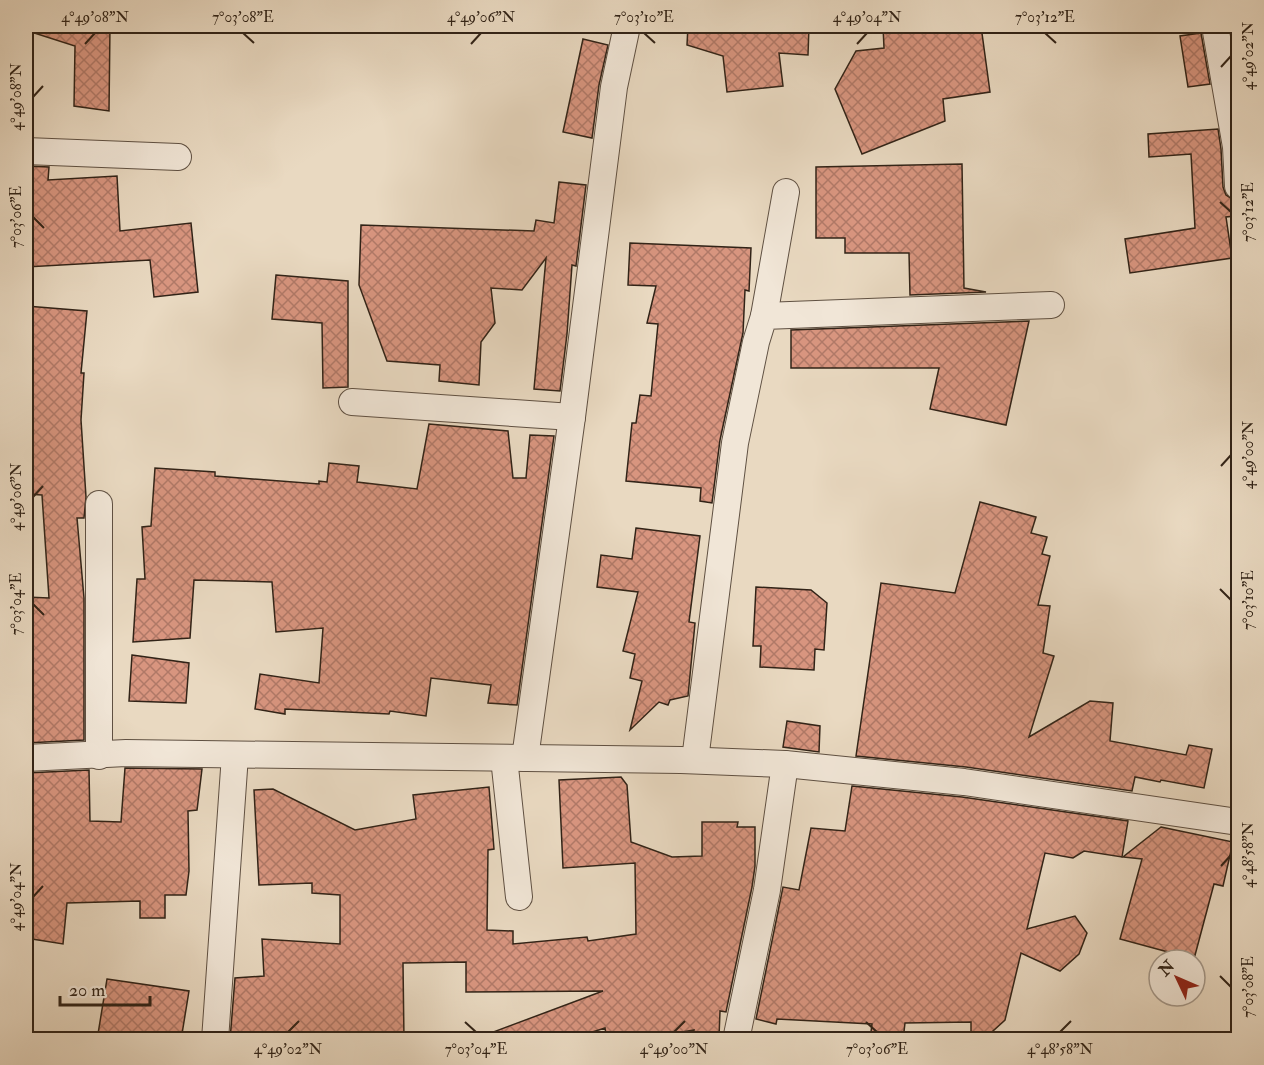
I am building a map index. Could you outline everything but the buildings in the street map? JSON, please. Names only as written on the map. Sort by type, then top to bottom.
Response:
[{"type":"street","points":[[519,897],[515,758],[572,417],[614,87],[627,26]]},
{"type":"street","points":[[1215,26],[1236,147],[1239,186]]},
{"type":"street","points":[[26,151],[178,157]]},
{"type":"street","points":[[695,760],[735,443],[756,342],[764,316],[786,192]]},
{"type":"street","points":[[764,316],[1051,305]]},
{"type":"street","points":[[351,402],[572,417]]},
{"type":"street","points":[[99,504],[99,756]]},
{"type":"street","points":[[26,758],[126,753],[695,760],[784,764],[964,782],[1239,822]]},
{"type":"street","points":[[215,1040],[235,755]]},
{"type":"street","points":[[736,1040],[767,890],[784,764]]}]
